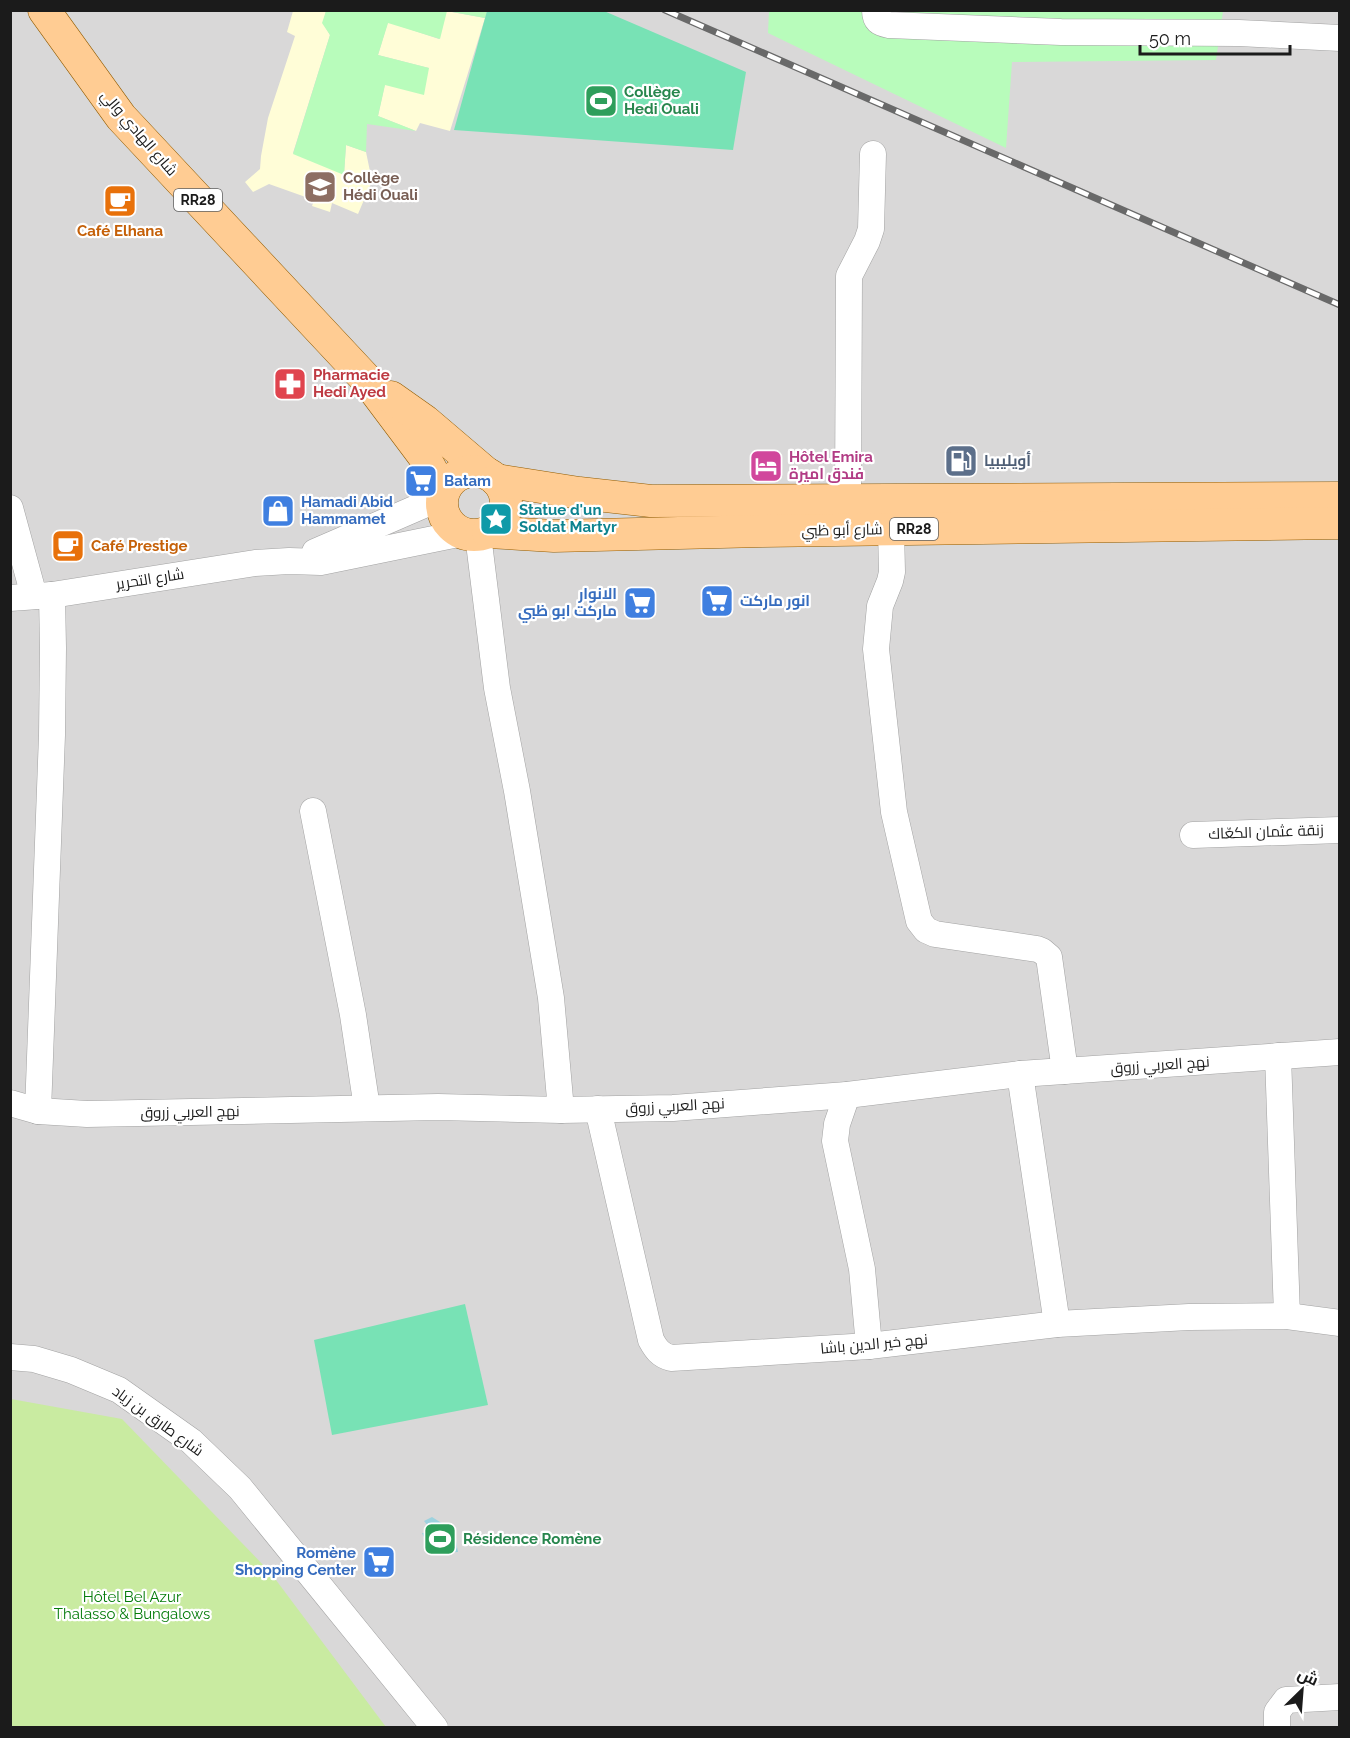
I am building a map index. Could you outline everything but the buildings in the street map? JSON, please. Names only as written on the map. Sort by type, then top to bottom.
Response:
[{"type":"main road","name":"شارع الهادي والي","points":[[44,10],[121,117],[366,379],[423,456],[443,494]]},
{"type":"main road","name":"شارع الهادي والي","points":[[366,379],[425,421],[491,476]]},
{"type":"main road","name":"RR28","points":[[476,533],[453,528],[442,508],[443,494],[450,480],[461,473],[473,471],[491,476]]},
{"type":"main road","name":"شارع أبو ظبي","points":[[491,476],[579,493],[651,501],[848,501],[987,514],[1340,523]]},
{"type":"main road","points":[[476,533],[498,525],[504,514],[506,502],[504,490],[491,476]]},
{"type":"main road","name":"شارع أبو ظبي","points":[[476,533],[554,536],[891,529],[987,514],[1340,498]]},
{"type":"street","points":[[875,10],[875,18],[889,25],[1061,32],[1239,33],[1340,38]]},
{"type":"street","points":[[848,501],[849,276],[871,229],[873,154]]},
{"type":"street","name":"شارع التحرير","points":[[321,556],[443,494]]},
{"type":"street","points":[[10,508],[32,596],[53,648],[52,735],[38,1111]]},
{"type":"street","points":[[891,529],[892,572],[880,606],[876,649],[894,812],[919,921],[926,930],[935,934],[1036,949],[1046,953],[1049,957],[1065,1071]]},
{"type":"street","points":[[476,533],[497,688],[517,791],[551,998],[561,1110]]},
{"type":"street","name":"شارع التحرير","points":[[32,596],[476,533]]},
{"type":"street","points":[[313,811],[367,1107]]},
{"type":"street","name":"زنقة عثمان الكعّاك","points":[[1193,835],[1340,830]]},
{"type":"street","name":"نهج العربي زروق","points":[[10,1103],[38,1111],[87,1114],[367,1107],[561,1110],[673,1108],[847,1095],[1020,1074],[1340,1052]]},
{"type":"street","points":[[1278,1056],[1287,1316]]},
{"type":"street","points":[[1020,1074],[1057,1323]]},
{"type":"street","points":[[847,1095],[837,1124],[835,1141],[862,1269],[869,1346]]},
{"type":"street","name":"نهج خير الدين باشا","points":[[598,1109],[651,1340],[660,1353],[671,1358],[869,1346],[1057,1323],[1189,1317],[1287,1316],[1340,1323]]},
{"type":"street","name":"شارع طارق بن زياد","points":[[10,1358],[34,1359],[71,1370],[120,1390],[190,1441],[240,1488],[435,1728]]},
{"type":"street","points":[[1277,1728],[1277,1712],[1286,1700],[1340,1697]]},
{"type":"shaded area","points":[[11,11],[1339,11],[1339,1727],[11,1727]]},
{"type":"shaded area","points":[[293,11],[326,11],[323,23],[330,35],[293,153],[344,174],[346,145],[366,152],[372,181],[358,214],[332,203],[330,212],[312,206],[314,200],[269,184],[253,192],[245,182],[260,169],[268,118],[295,36],[287,32]]},
{"type":"shaded area","points":[[446,11],[485,18],[450,131],[420,123],[416,131],[378,116],[385,84],[429,68],[378,55],[388,22],[439,39]]},
{"type":"green space","points":[[326,11],[447,11],[440,39],[388,23],[378,55],[429,68],[424,95],[385,85],[378,116],[416,131],[367,124],[366,152],[346,145],[344,175],[293,154],[330,35],[322,23]]},
{"type":"green space","points":[[447,11],[487,11],[485,18]]},
{"type":"green space","name":"Collège Hedi Ouali","points":[[487,11],[604,11],[746,72],[733,150],[454,130]]},
{"type":"green space","points":[[769,11],[1223,11],[1216,60],[1012,62],[1006,148],[768,33]]},
{"type":"green space","points":[[465,1304],[488,1405],[332,1435],[314,1340]]},
{"type":"green space","name":"Hôtel Bel Azur Thalasso & Bungalows","points":[[11,1399],[122,1419],[270,1572],[386,1727],[11,1727]]},
{"type":"water","name":"Résidence Romène","points":[[432,1517],[448,1527],[453,1526],[458,1552],[433,1553],[422,1533],[433,1532],[424,1521]]},
{"type":"railway","points":[[665,10],[1340,305]]},
{"type":"place","name":"Collège Hedi Ouali","points":[[601,101]]},
{"type":"place","name":"Collège Hédi Ouali","points":[[320,187]]},
{"type":"place","name":"Café Elhana","points":[[120,201]]},
{"type":"place","name":"Pharmacie Hedi Ayed","points":[[290,384]]},
{"type":"place","name":"أويليبيا","points":[[961,461]]},
{"type":"place","name":"Hôtel Emira فندق اميرة","points":[[766,466]]},
{"type":"place","name":"Batam","points":[[421,481]]},
{"type":"place","name":"Hamadi Abid Hammamet","points":[[278,511]]},
{"type":"place","name":"Statue d'un Soldat Martyr","points":[[496,519]]},
{"type":"place","name":"Café Prestige","points":[[68,546]]},
{"type":"place","name":"انور ماركت","points":[[717,601]]},
{"type":"place","name":"الانوار ماركت ابو ظبي","points":[[640,603]]},
{"type":"place","name":"Résidence Romène","points":[[440,1539]]},
{"type":"place","name":"Romène Shopping Center","points":[[379,1562]]}]
